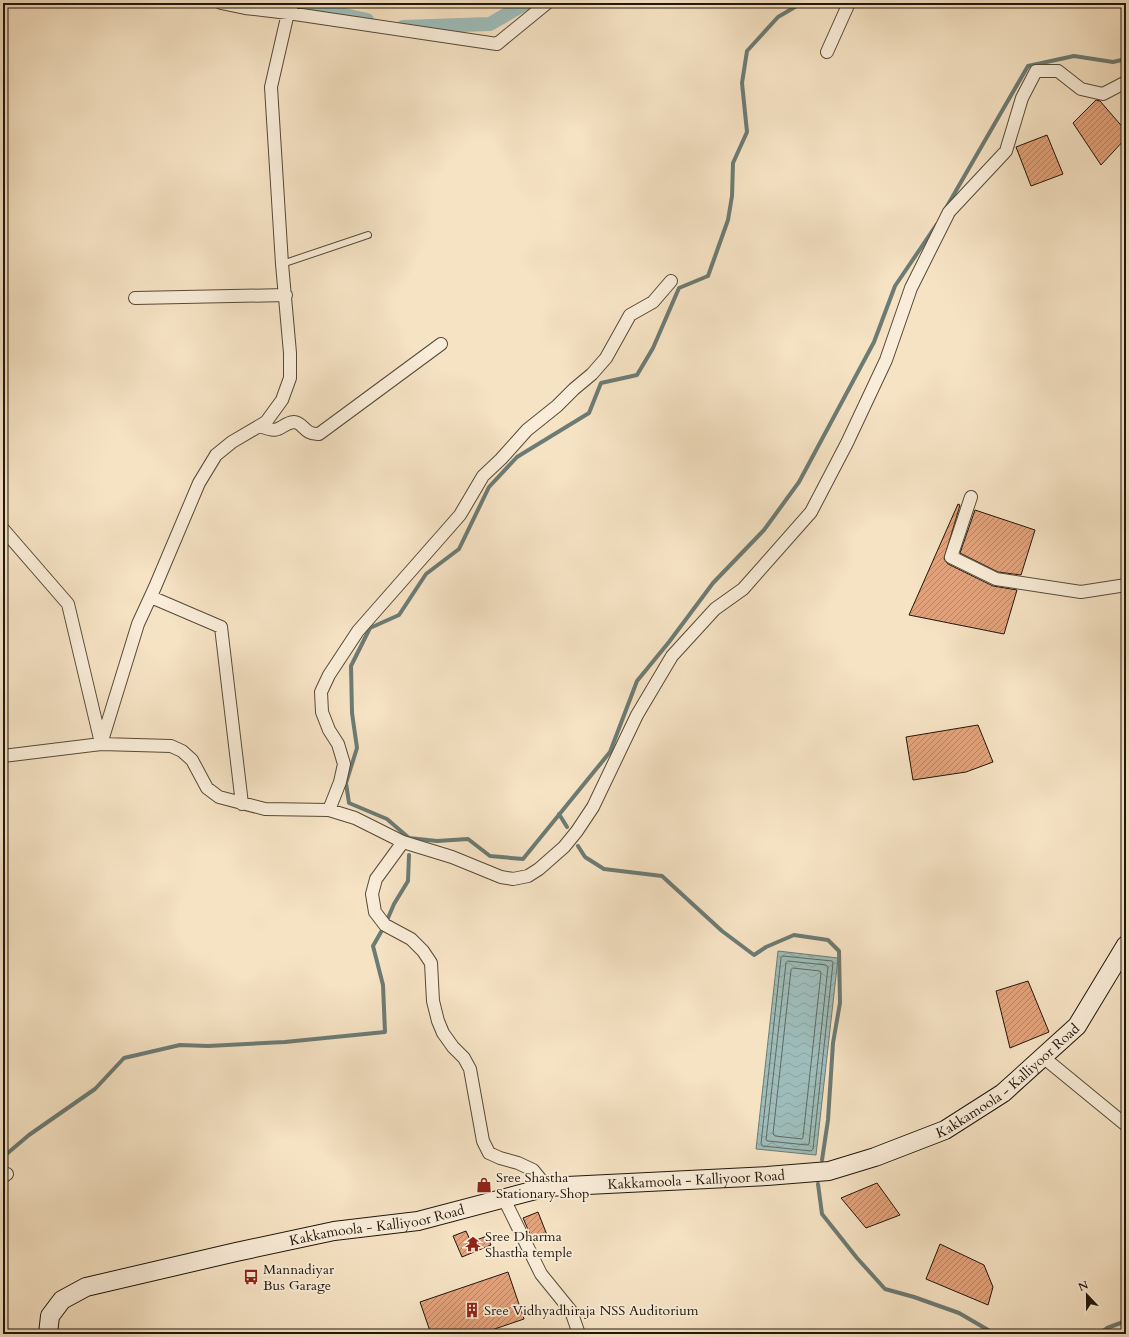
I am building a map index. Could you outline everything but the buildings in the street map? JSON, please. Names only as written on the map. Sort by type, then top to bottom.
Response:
[{"type":"main road","name":"Kakkamoola - Kalliyoor Road","points":[[48,1334],[50,1316],[62,1300],[86,1287],[334,1230],[418,1221],[547,1187],[829,1171],[875,1157],[945,1130],[1003,1093],[1077,1026],[1126,945]]},
{"type":"street","points":[[221,3],[245,8],[290,8],[497,44],[547,3]]},
{"type":"street","points":[[827,52],[849,3]]},
{"type":"street","points":[[101,744],[138,624],[151,597],[199,483],[216,455],[232,442],[266,422],[282,400],[290,378],[290,353],[286,295],[282,264],[271,86],[290,8]]},
{"type":"street","points":[[3,756],[101,744],[171,746],[182,751],[192,760],[207,788],[219,798],[265,808],[328,810],[355,818],[404,842],[452,857],[501,877],[513,879],[528,876],[539,869],[564,847],[577,831],[592,807],[636,716],[672,656],[715,609],[743,589],[811,512],[847,443],[883,367],[911,288],[949,212],[1006,151],[1022,98],[1036,71],[1058,71],[1081,89],[1103,94],[1126,82]]},
{"type":"street","points":[[328,810],[340,782],[344,764],[338,744],[329,730],[322,712],[321,692],[329,676],[358,631],[460,515],[483,476],[502,459],[526,430],[557,406],[592,374],[606,358],[630,315],[653,302],[671,281]]},
{"type":"street","points":[[135,298],[286,295]]},
{"type":"street","points":[[261,426],[272,430],[278,430],[294,422],[299,423],[307,432],[319,434],[441,344]]},
{"type":"street","points":[[971,497],[951,557],[996,579],[1081,592],[1126,585]]},
{"type":"street","points":[[3,529],[68,604],[101,744]]},
{"type":"street","points":[[151,597],[222,627],[242,804]]},
{"type":"street","points":[[404,842],[376,879],[372,894],[375,912],[385,925],[411,939],[423,951],[431,963],[434,1001],[438,1021],[443,1033],[453,1047],[464,1058],[470,1069],[483,1141],[489,1153],[500,1158],[518,1162],[533,1170],[547,1187]]},
{"type":"street","points":[[1043,1057],[1126,1125]]},
{"type":"street","points":[[504,1199],[542,1274],[571,1311],[579,1334]]},
{"type":"lane","points":[[282,264],[368,235]]},
{"type":"water","points":[[778,951],[838,958],[816,1155],[756,1149]]},
{"type":"waterway","points":[[276,3],[283,4]]},
{"type":"waterway","points":[[403,27],[490,24],[526,3]]},
{"type":"waterway","points":[[798,3],[795,7],[778,17],[747,51],[742,83],[747,132],[733,163],[732,196],[728,220],[708,276],[679,288],[653,348],[637,375],[601,383],[589,413],[517,457],[489,487],[459,549],[426,574],[399,615],[370,628],[351,666],[352,713],[357,748],[346,783],[349,803],[387,819],[409,838],[437,841],[468,839],[490,856],[523,859],[610,752],[637,681],[669,642],[713,583],[764,530],[799,482],[874,342],[895,286],[937,224]]},
{"type":"waterway","points":[[305,6],[367,20]]},
{"type":"waterway","points":[[946,208],[1028,66],[1074,56],[1113,62],[1126,59]]},
{"type":"waterway","points":[[559,814],[567,827]]},
{"type":"waterway","points":[[578,846],[585,857],[604,869],[662,876],[722,931],[754,955],[766,947],[794,935],[828,940],[839,951],[840,1003],[833,1043],[828,1120],[822,1160]]},
{"type":"waterway","points":[[3,1157],[29,1135],[95,1089],[124,1058],[180,1045],[208,1046],[285,1042],[385,1032],[383,985],[373,946],[385,925],[394,904],[408,881],[409,855]]},
{"type":"waterway","points":[[818,1184],[822,1214],[857,1258],[885,1289],[914,1297],[959,1313],[995,1334]]},
{"type":"waterway","points":[[1099,1334],[1107,1328],[1126,1321]]},
{"type":"place","name":"Sree Shastha Stationary Shop","points":[[484,1185]]},
{"type":"place","name":"Sree Dharma Shastha temple","points":[[473,1244]]},
{"type":"place","name":"Mannadiyar Bus Garage","points":[[251,1277]]},
{"type":"place","name":"Sree Vidhyadhiraja NSS Auditorium","points":[[472,1310]]}]
